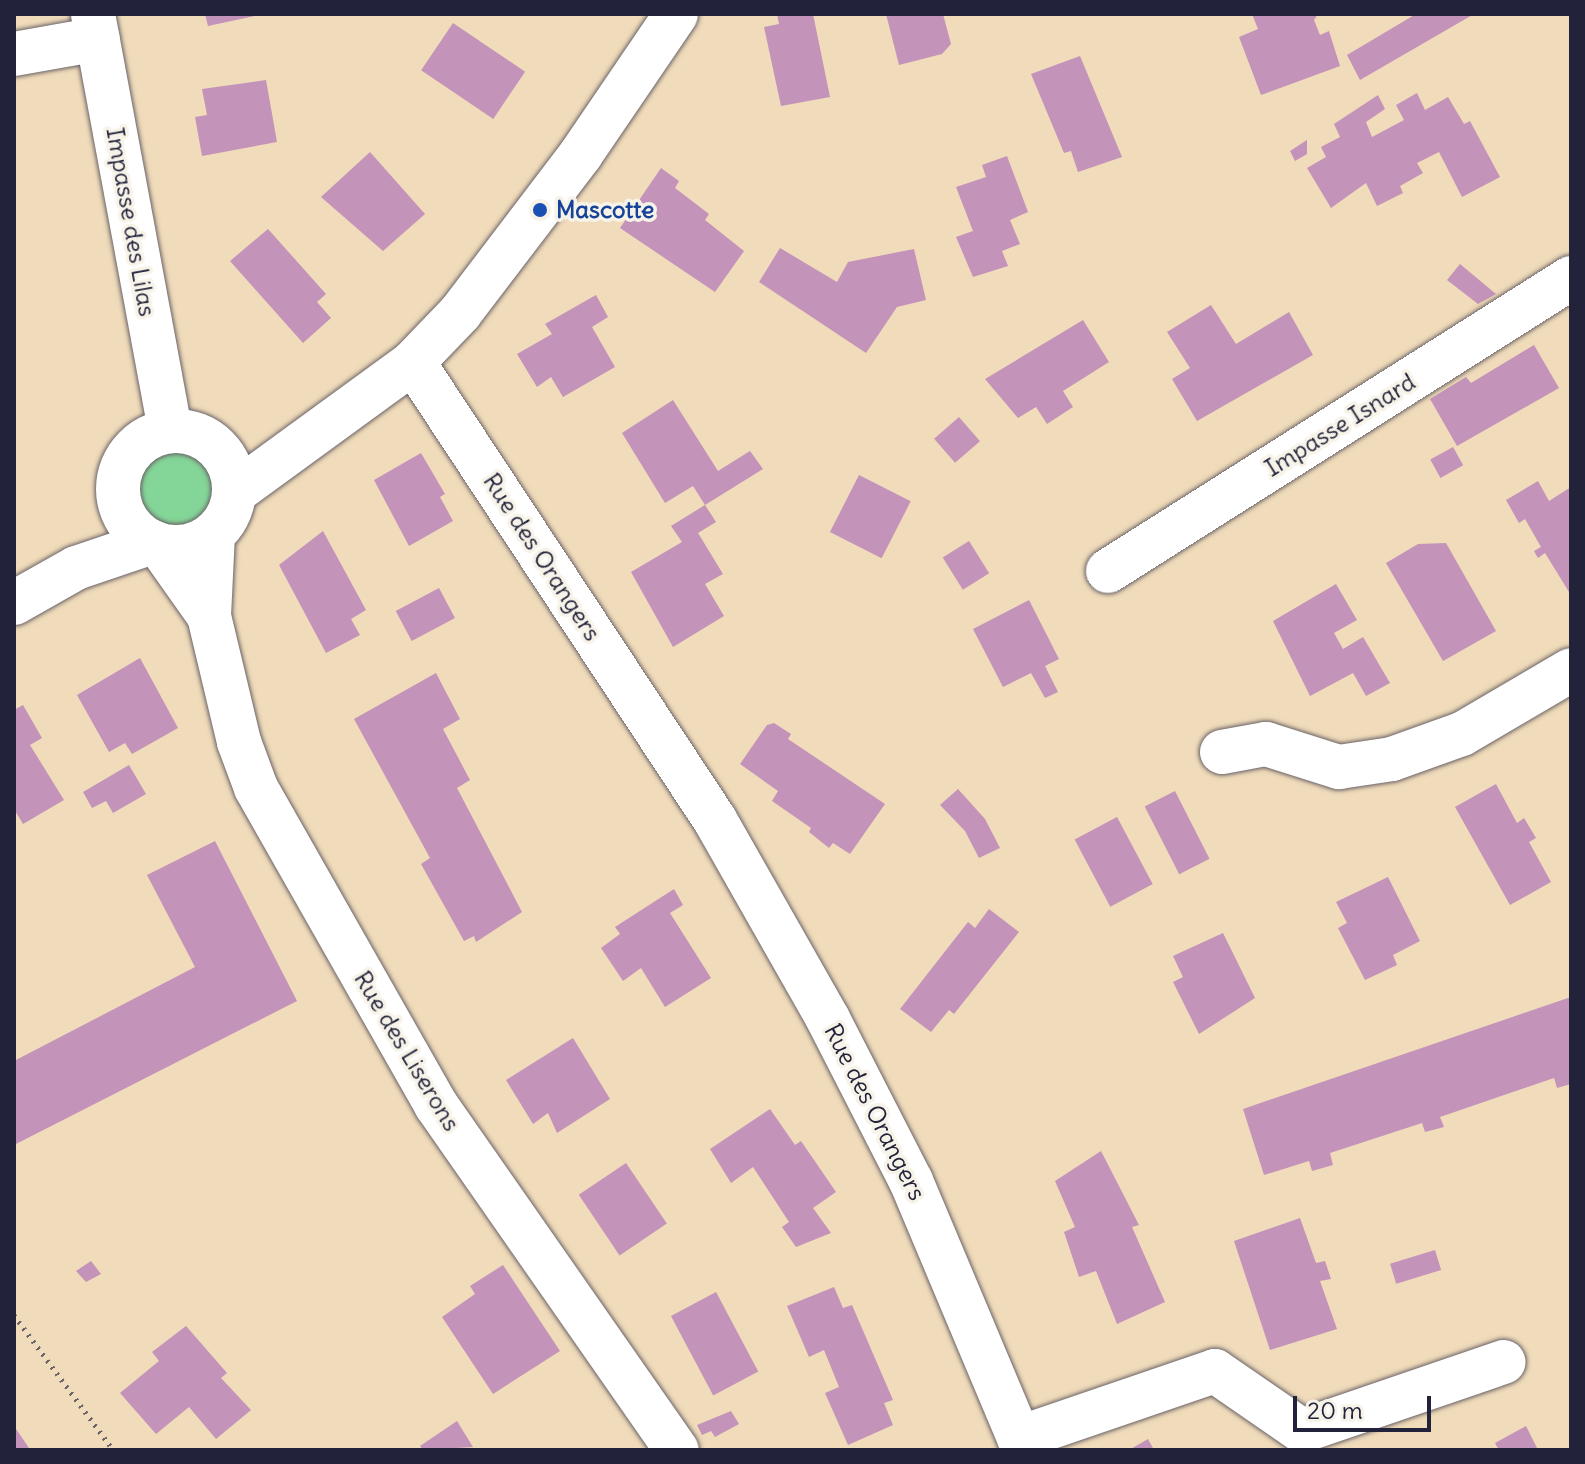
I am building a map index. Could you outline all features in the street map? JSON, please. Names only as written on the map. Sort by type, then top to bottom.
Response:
[{"type":"street","points":[[235,492],[413,362],[460,313],[540,210],[676,14]]},
{"type":"street","points":[[14,54],[96,26]]},
{"type":"street","name":"Impasse des Lilas","points":[[96,26],[170,431]]},
{"type":"street","name":"Impasse Isnard","points":[[1108,571],[1571,278]]},
{"type":"street","name":"Rue des Orangers","points":[[413,362],[715,820],[828,1019],[911,1181],[1019,1438],[1215,1371],[1302,1431],[1503,1362]]},
{"type":"street","points":[[156,544],[132,528],[118,499],[118,481],[133,449],[170,431],[212,443],[291,449]]},
{"type":"street","points":[[14,603],[76,568],[156,544],[197,544],[213,534],[225,522],[235,492],[232,473],[212,443]]},
{"type":"street","points":[[76,568],[118,499]]},
{"type":"street","name":"Rue des Liserons","points":[[213,534],[209,616],[239,742],[256,788],[436,1105],[677,1450]]},
{"type":"street","name":"Rue des Liserons","points":[[156,544],[209,616]]},
{"type":"street","points":[[1222,752],[1266,744],[1339,767],[1392,759],[1462,734],[1571,670]]},
{"type":"path","points":[[14,1315],[113,1450]]},
{"type":"green space","points":[[176,431],[198,435],[217,447],[229,466],[233,488],[229,510],[217,529],[198,541],[176,545],[154,541],[135,529],[123,510],[119,488],[123,466],[135,447],[154,435]]},
{"type":"building","points":[[205,14],[260,14],[260,15],[208,26]]},
{"type":"building","points":[[777,14],[813,14],[830,97],[781,106],[764,27],[779,24]]},
{"type":"building","points":[[886,14],[943,14],[951,44],[942,54],[899,65]]},
{"type":"building","points":[[1252,14],[1318,14],[1314,20],[1320,35],[1329,31],[1340,66],[1261,95],[1239,37],[1258,29]]},
{"type":"building","points":[[1416,14],[1474,14],[1360,80],[1347,55]]},
{"type":"building","points":[[453,23],[525,72],[493,119],[421,70]]},
{"type":"building","points":[[1080,56],[1122,157],[1078,172],[1071,151],[1064,153],[1031,74]]},
{"type":"building","points":[[266,80],[277,142],[202,156],[195,117],[207,115],[202,89]]},
{"type":"building","points":[[1417,93],[1425,110],[1448,97],[1464,124],[1470,121],[1500,177],[1462,197],[1439,152],[1417,163],[1423,173],[1400,186],[1403,193],[1377,206],[1366,183],[1331,208],[1307,168],[1326,157],[1321,147],[1340,137],[1334,124],[1378,95],[1385,109],[1366,122],[1372,137],[1404,120],[1396,105]]},
{"type":"building","points":[[1307,140],[1307,154],[1295,161],[1290,151]]},
{"type":"building","points":[[370,152],[425,214],[383,251],[321,197]]},
{"type":"building","points":[[1007,156],[1028,212],[1010,220],[1020,244],[1002,251],[1008,266],[973,277],[956,237],[973,231],[956,187],[986,177],[982,165]]},
{"type":"building","points":[[661,168],[679,181],[675,188],[709,214],[705,220],[744,251],[715,292],[620,228]]},
{"type":"building","points":[[268,229],[326,294],[317,302],[331,318],[303,343],[230,261]]},
{"type":"building","points":[[780,248],[837,282],[848,262],[914,249],[926,300],[897,307],[866,353],[759,282]]},
{"type":"building","points":[[1460,264],[1496,294],[1478,304],[1447,280]]},
{"type":"building","points":[[596,295],[608,317],[592,327],[615,367],[563,397],[551,377],[537,387],[517,354],[552,334],[545,324]]},
{"type":"building","points":[[1211,305],[1236,344],[1289,312],[1313,355],[1197,421],[1172,379],[1190,368],[1167,332]]},
{"type":"building","points":[[1083,320],[1109,362],[1063,391],[1073,407],[1047,424],[1036,407],[1018,418],[985,379]]},
{"type":"building","points":[[1534,345],[1559,388],[1457,446],[1430,399],[1466,377],[1471,383]]},
{"type":"building","points":[[673,400],[718,471],[750,451],[763,469],[705,505],[693,486],[665,503],[622,433]]},
{"type":"building","points":[[959,417],[980,441],[955,463],[934,439]]},
{"type":"building","points":[[1453,447],[1463,465],[1440,478],[1430,460]]},
{"type":"building","points":[[421,453],[445,494],[440,497],[453,521],[409,546],[374,480]]},
{"type":"building","points":[[859,475],[911,501],[882,558],[830,532]]},
{"type":"building","points":[[1538,481],[1549,501],[1571,487],[1569,592],[1545,553],[1538,558],[1534,551],[1541,547],[1525,519],[1519,523],[1506,500]]},
{"type":"building","points":[[705,505],[716,522],[698,533],[723,574],[705,584],[724,616],[673,647],[631,572],[682,542],[671,526]]},
{"type":"building","points":[[323,531],[366,610],[351,619],[360,635],[326,653],[279,565]]},
{"type":"building","points":[[969,541],[989,573],[963,590],[943,557]]},
{"type":"building","points":[[1446,543],[1496,631],[1443,661],[1386,563],[1418,544]]},
{"type":"building","points":[[1336,584],[1357,620],[1334,633],[1343,649],[1363,637],[1390,683],[1366,696],[1353,673],[1310,696],[1273,621]]},
{"type":"building","points":[[439,588],[455,618],[412,641],[396,611]]},
{"type":"building","points":[[1029,600],[1059,659],[1045,666],[1058,692],[1045,698],[1031,673],[1003,687],[973,629]]},
{"type":"building","points":[[140,658],[178,728],[132,754],[125,743],[109,752],[77,695]]},
{"type":"building","points":[[436,673],[460,719],[443,729],[470,780],[457,788],[522,912],[476,942],[474,936],[464,941],[421,864],[430,858],[354,719]]},
{"type":"building","points":[[23,705],[42,738],[30,745],[64,800],[23,824],[14,809],[14,710]]},
{"type":"building","points":[[774,723],[791,734],[788,739],[885,804],[850,854],[833,843],[829,848],[809,832],[811,828],[772,801],[778,791],[740,764],[767,725]]},
{"type":"building","points":[[129,765],[146,794],[113,813],[106,801],[92,808],[83,792]]},
{"type":"building","points":[[1496,784],[1517,823],[1524,818],[1536,838],[1529,842],[1551,882],[1510,905],[1455,807]]},
{"type":"building","points":[[958,789],[985,819],[1000,848],[979,858],[965,831],[940,805]]},
{"type":"building","points":[[1175,791],[1210,859],[1179,874],[1145,806]]},
{"type":"building","points":[[1117,817],[1153,884],[1110,907],[1075,840]]},
{"type":"building","points":[[215,841],[297,1001],[14,1145],[14,1061],[195,967],[147,875]]},
{"type":"building","points":[[1388,877],[1420,941],[1393,955],[1397,965],[1365,980],[1338,928],[1347,923],[1336,902]]},
{"type":"building","points":[[674,889],[683,905],[670,913],[711,978],[665,1007],[641,968],[623,981],[601,948],[620,934],[615,927]]},
{"type":"building","points":[[989,909],[1019,932],[954,1014],[949,1010],[931,1032],[900,1009],[968,922],[975,928]]},
{"type":"building","points":[[1223,933],[1255,998],[1199,1034],[1173,982],[1183,977],[1173,956]]},
{"type":"building","points":[[1571,997],[1571,1084],[1557,1088],[1554,1078],[1440,1117],[1444,1127],[1425,1132],[1422,1123],[1330,1153],[1333,1165],[1312,1171],[1309,1161],[1264,1175],[1243,1109]]},
{"type":"building","points":[[573,1038],[610,1099],[557,1133],[548,1113],[533,1124],[506,1080]]},
{"type":"building","points":[[770,1109],[795,1145],[801,1141],[836,1192],[813,1208],[831,1233],[796,1247],[782,1227],[789,1222],[753,1167],[731,1183],[710,1149]]},
{"type":"building","points":[[1101,1151],[1139,1225],[1132,1227],[1165,1302],[1117,1324],[1096,1271],[1079,1277],[1064,1232],[1075,1227],[1055,1181]]},
{"type":"building","points":[[626,1163],[667,1224],[620,1255],[579,1195]]},
{"type":"building","points":[[1300,1218],[1316,1263],[1325,1261],[1331,1279],[1320,1281],[1337,1329],[1270,1350],[1234,1241]]},
{"type":"building","points":[[1435,1250],[1441,1270],[1396,1284],[1390,1264]]},
{"type":"building","points":[[91,1261],[101,1274],[86,1282],[76,1271]]},
{"type":"building","points":[[503,1265],[560,1351],[493,1394],[442,1317],[475,1294],[470,1286]]},
{"type":"building","points":[[834,1287],[843,1308],[852,1305],[893,1400],[884,1403],[893,1425],[848,1445],[825,1393],[839,1387],[824,1350],[809,1357],[787,1306]]},
{"type":"building","points":[[716,1292],[758,1371],[713,1395],[671,1316]]},
{"type":"building","points":[[186,1326],[227,1373],[221,1378],[251,1410],[216,1439],[189,1407],[156,1434],[120,1393],[159,1361],[152,1352]]},
{"type":"building","points":[[731,1411],[739,1424],[715,1437],[711,1431],[702,1435],[697,1425]]},
{"type":"building","points":[[457,1421],[473,1447],[423,1450],[420,1446]]},
{"type":"building","points":[[14,1426],[27,1445],[30,1450],[14,1450]]},
{"type":"building","points":[[1526,1426],[1538,1450],[1499,1450],[1495,1443]]},
{"type":"building","points":[[1148,1439],[1154,1450],[1129,1450]]},
{"type":"place","name":"Mascotte","points":[[540,210]]}]
